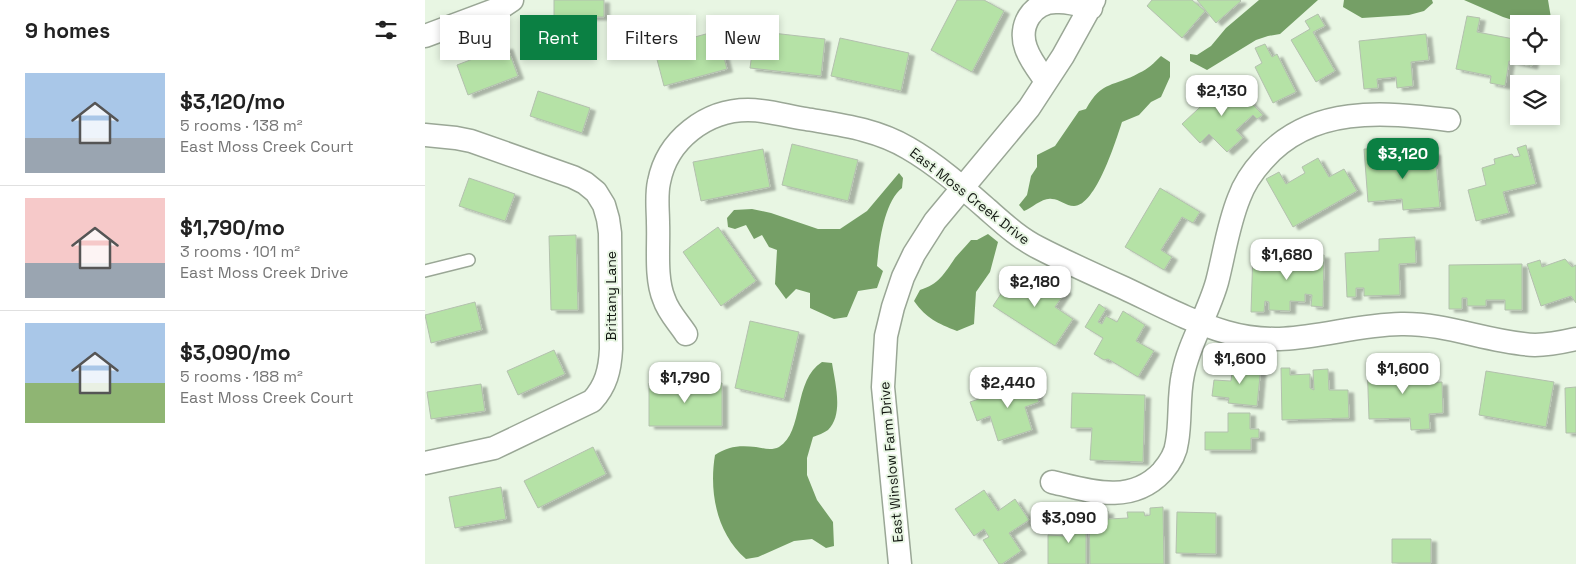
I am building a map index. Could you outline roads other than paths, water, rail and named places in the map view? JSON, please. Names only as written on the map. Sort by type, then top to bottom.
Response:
[{"type":"street","points":[[425,36],[500,8],[512,0]]},
{"type":"street","name":"East Winslow Farm Drive","points":[[900,564],[883,387],[886,336],[903,277],[914,254],[935,221],[1029,108],[1063,56],[1093,4],[1055,1],[1034,9],[1029,16],[1025,25],[1025,47],[1046,81]]},
{"type":"street","name":"East Moss Creek Drive","points":[[685,334],[664,300],[659,279],[659,182],[669,156],[685,134],[714,117],[732,111],[749,110],[852,126],[871,131],[907,147],[963,188],[1011,229],[1036,247],[1201,325],[1232,334],[1277,340],[1321,336],[1378,325],[1403,324],[1430,326],[1536,345],[1576,339]]},
{"type":"street","points":[[1052,482],[1089,491],[1121,494],[1133,491],[1157,477],[1165,467],[1177,444],[1180,389],[1184,370],[1216,283],[1239,198],[1250,176],[1279,144],[1307,127],[1340,117],[1407,115],[1449,120]]},
{"type":"street","name":"Brittany Lane","points":[[425,135],[471,141],[573,177],[585,183],[596,192],[604,205],[610,233],[611,339],[610,365],[606,380],[600,392],[591,402],[494,448],[425,463]]},
{"type":"lane","points":[[425,271],[469,260]]}]
